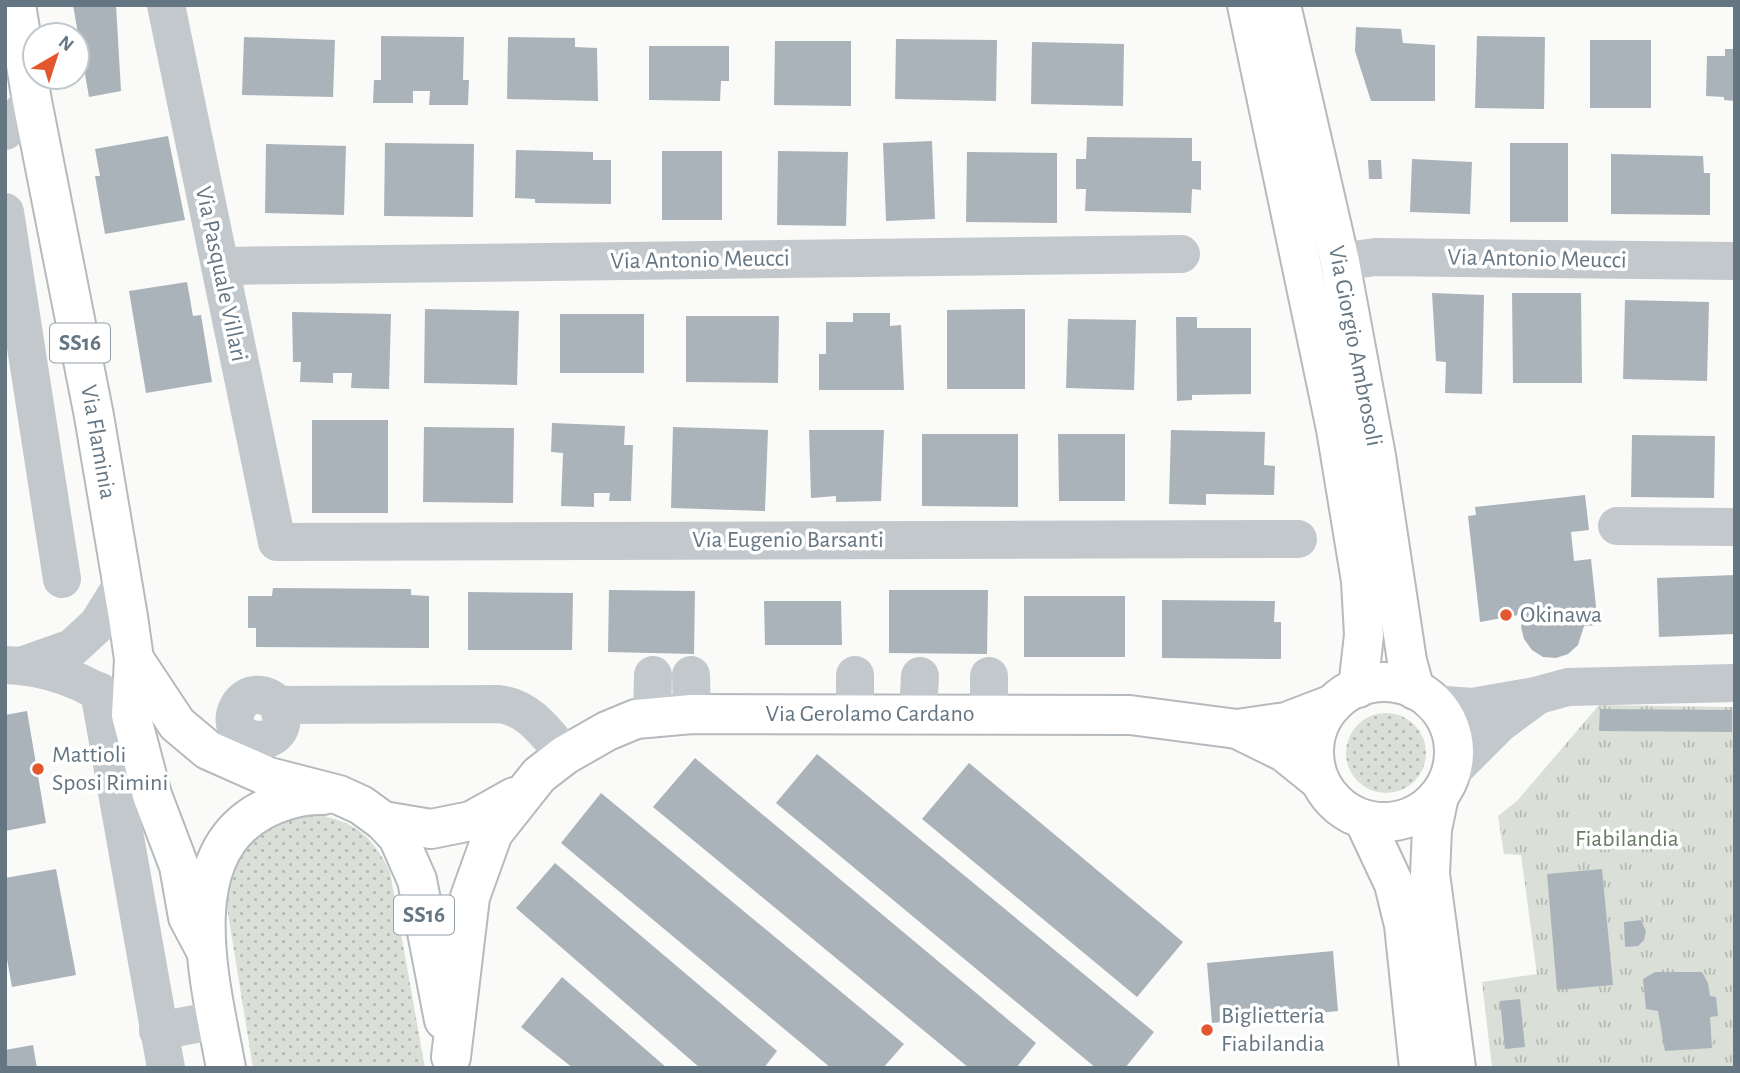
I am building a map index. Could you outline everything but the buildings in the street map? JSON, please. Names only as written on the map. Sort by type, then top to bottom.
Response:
[{"type":"main road","name":"Via Flaminia","points":[[16,5],[32,101],[94,416],[134,659],[118,722],[152,795],[178,866],[188,917],[205,949]]},
{"type":"main road","name":"Via Giorgio Ambrosoli","points":[[1247,5],[1336,429],[1361,581],[1364,635],[1346,696]]},
{"type":"main road","name":"Via Giorgio Ambrosoli","points":[[1281,5],[1340,262],[1376,456],[1407,661],[1424,697]]},
{"type":"main road","name":"Via Flaminia","points":[[134,659],[177,724],[208,750],[269,777],[339,795],[383,821],[398,837],[417,880],[452,1062]]},
{"type":"main road","points":[[1445,784],[1424,810],[1405,819],[1385,823],[1364,820],[1346,811],[1330,798],[1320,780],[1314,761],[1314,743],[1319,725],[1346,696],[1384,682],[1424,697],[1441,713],[1451,731],[1454,751],[1445,784],[1432,829],[1430,874],[1457,1068]]},
{"type":"main road","name":"Via Gerolamo Cardano","points":[[452,1062],[470,897],[493,833],[538,775],[565,755],[607,731],[636,719],[692,714],[1130,715],[1237,729],[1286,722],[1346,696]]},
{"type":"main road","name":"Via Gerolamo Cardano","points":[[1237,729],[1284,752],[1320,780]]},
{"type":"main road","name":"Via Gerolamo Cardano","points":[[383,821],[431,830],[471,821],[525,791]]},
{"type":"main road","name":"Via Flaminia","points":[[226,1068],[205,949],[209,892],[221,849],[234,831],[251,816],[271,805],[311,794],[339,795]]},
{"type":"main road","points":[[1364,820],[1394,884],[1405,925],[1419,1068]]},
{"type":"street","name":"Via Pasquale Villari","points":[[166,5],[277,542]]},
{"type":"street","points":[[5,131],[32,101]]},
{"type":"street","points":[[5,212],[62,579]]},
{"type":"street","name":"Via Antonio Meucci","points":[[220,266],[1181,254]]},
{"type":"street","name":"Via Antonio Meucci","points":[[1340,262],[1375,257],[1735,261]]},
{"type":"street","points":[[1617,526],[1735,527]]},
{"type":"street","name":"Via Eugenio Barsanti","points":[[277,542],[1298,539]]},
{"type":"street","points":[[15,665],[72,648],[98,624],[122,585]]},
{"type":"street","points":[[15,665],[80,681],[99,691],[118,722]]},
{"type":"street","points":[[652,718],[653,675]]},
{"type":"street","points":[[691,675],[692,714]]},
{"type":"street","points":[[855,675],[855,714]]},
{"type":"street","points":[[918,715],[920,676]]},
{"type":"street","points":[[989,676],[989,715]]},
{"type":"street","points":[[1424,697],[1472,707],[1568,687],[1735,683]]},
{"type":"street","points":[[1445,784],[1499,724],[1535,696]]},
{"type":"street","points":[[278,705],[514,706],[534,719],[565,755]]},
{"type":"street","name":"Via Flaminia","points":[[118,722],[158,1056]]},
{"type":"street","points":[[158,1056],[217,1020]]},
{"type":"green space","name":"Fiabilandia","points":[[1599,705],[1735,707],[1735,1068],[1492,1068],[1482,982],[1537,974],[1521,855],[1504,854],[1498,816],[1517,801]]},
{"type":"green space","points":[[1386,713],[1401,716],[1414,725],[1423,738],[1426,753],[1423,768],[1414,781],[1401,790],[1386,793],[1371,790],[1358,781],[1349,768],[1346,753],[1349,738],[1358,725],[1371,716]]},
{"type":"green space","points":[[305,813],[334,819],[356,829],[374,846],[390,872],[425,1068],[253,1068],[226,901],[228,873],[245,844],[262,828]]},
{"type":"place","name":"Okinawa","points":[[1506,615]]},
{"type":"place","name":"Mattioli Sposi Rimini","points":[[38,769]]},
{"type":"place","name":"Biglietteria Fiabilandia","points":[[1207,1030]]}]
